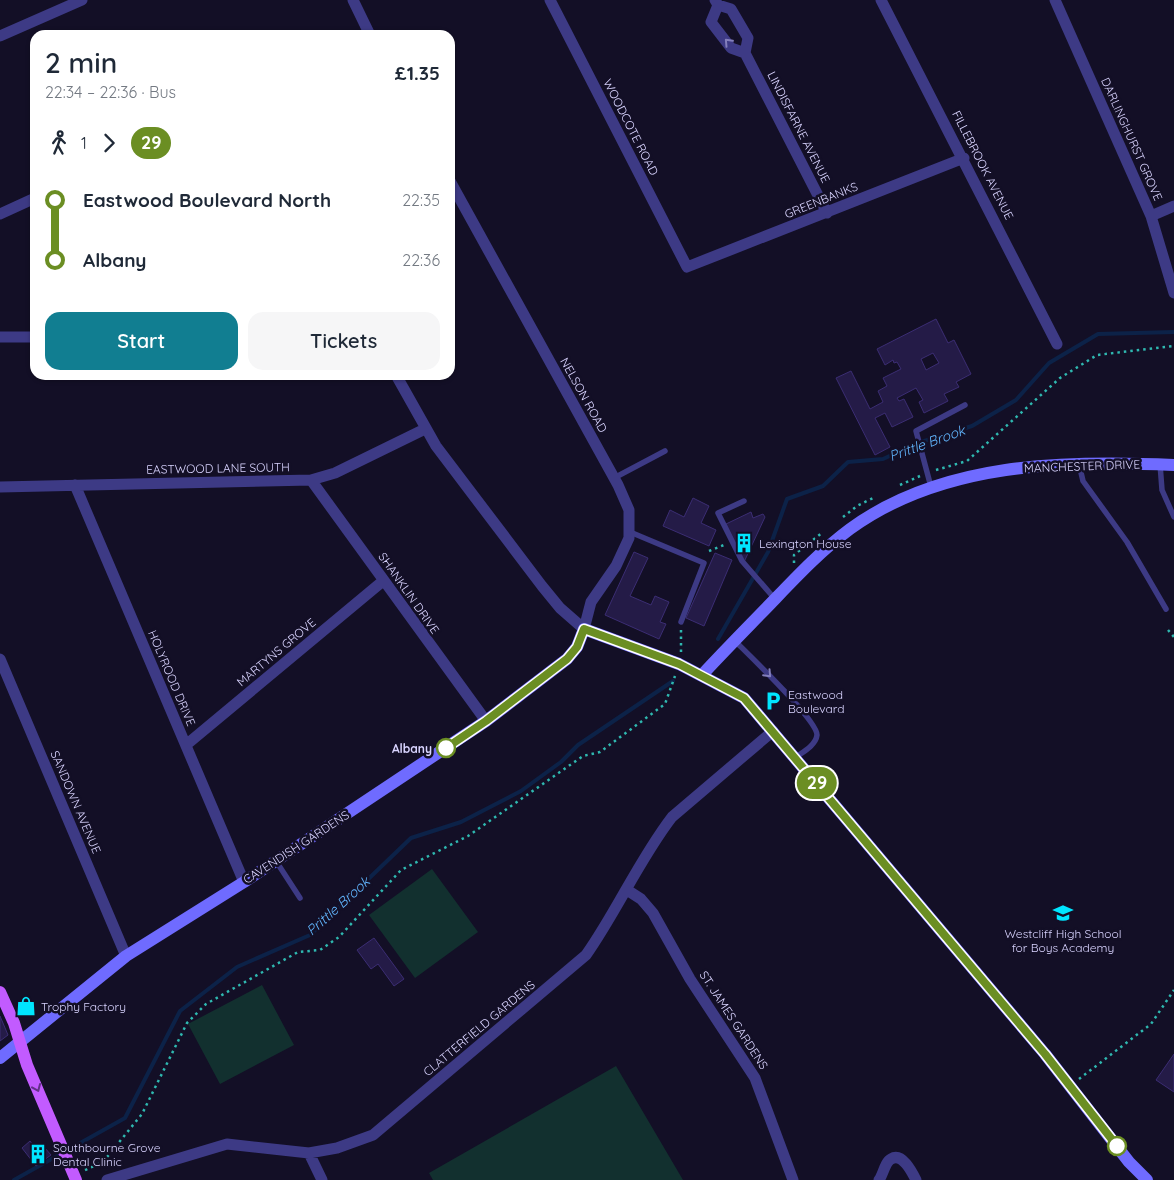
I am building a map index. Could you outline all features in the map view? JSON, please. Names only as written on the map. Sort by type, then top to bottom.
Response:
[{"type":"main road","points":[[0,992],[27,1065],[73,1173]]},
{"type":"street","points":[[0,36],[82,0]]},
{"type":"street","points":[[354,0],[368,30]]},
{"type":"street","name":"WOODCOTE ROAD","points":[[550,0],[687,267]]},
{"type":"street","name":"FILLEBROOK AVENUE","points":[[882,0],[1057,344]]},
{"type":"street","name":"DARLINGHURST GROVE","points":[[1055,0],[1152,216],[1174,293]]},
{"type":"street","name":"LINDISFARNE AVENUE","points":[[746,53],[731,48],[711,22],[716,3],[731,9],[748,38],[746,53],[827,213]]},
{"type":"street","name":"GREENBANKS","points":[[687,267],[964,158]]},
{"type":"street","name":"NELSON ROAD","points":[[455,190],[614,478],[629,510],[630,532],[616,566],[591,602],[584,629]]},
{"type":"street","points":[[0,214],[30,200]]},
{"type":"street","points":[[1152,216],[1174,206]]},
{"type":"street","points":[[0,337],[30,337]]},
{"type":"street","points":[[399,380],[436,446],[560,608],[584,629],[679,664],[744,698],[796,757],[1071,1086],[1129,1162],[1147,1180]]},
{"type":"street","name":"EASTWOOD LANE SOUTH","points":[[0,487],[311,480],[334,473],[425,429]]},
{"type":"street","name":"MANCHESTER DRIVE","points":[[702,675],[734,640],[823,551],[851,528],[889,505],[931,487],[965,477],[998,471],[1079,464],[1174,465]]},
{"type":"street","name":"SHANKLIN DRIVE","points":[[311,480],[486,721]]},
{"type":"street","name":"HOLYROOD DRIVE","points":[[75,485],[244,882]]},
{"type":"street","name":"MARTYNS GROVE","points":[[186,745],[383,581]]},
{"type":"street","name":"CAVENDISH GARDENS","points":[[0,1058],[126,956],[244,882],[486,721],[567,659],[577,647],[584,629]]},
{"type":"street","name":"SANDOWN AVENUE","points":[[0,659],[126,956]]},
{"type":"street","name":"CLATTERFIELD GARDENS","points":[[106,1180],[227,1144],[310,1153],[337,1148],[373,1135],[586,956],[655,841],[672,817],[773,730]]},
{"type":"street","name":"ST. JAMES GARDENS","points":[[627,890],[641,899],[653,912],[690,979],[755,1078],[793,1180]]},
{"type":"street","points":[[310,1153],[322,1180]]},
{"type":"street","points":[[879,1180],[888,1162],[896,1158],[900,1158],[908,1166],[916,1180]]},
{"type":"lane","points":[[931,487],[916,431],[965,405]]},
{"type":"lane","points":[[614,478],[665,451]]},
{"type":"lane","points":[[1079,464],[1083,481],[1127,542],[1166,609]]},
{"type":"lane","points":[[1160,464],[1162,490],[1174,517]]},
{"type":"lane","points":[[744,501],[718,513],[746,567],[775,599]]},
{"type":"lane","points":[[630,532],[704,563],[681,622]]},
{"type":"lane","points":[[734,640],[796,705],[817,732],[812,745],[796,757]]},
{"type":"lane","points":[[276,861],[300,898]]},
{"type":"path","points":[[967,461],[1060,378],[1097,355],[1174,346]]},
{"type":"path","points":[[709,551],[732,541]]},
{"type":"path","points":[[73,1173],[103,1162],[142,1114],[187,1023],[206,1004],[298,952],[320,950],[339,937],[401,870],[468,836],[583,756],[600,752],[665,704],[679,664],[682,644],[681,622]]},
{"type":"path","points":[[1168,630],[1174,637]]},
{"type":"path","points":[[1071,1086],[1151,1024],[1174,990]]},
{"type":"green space","points":[[432,869],[478,932],[415,978],[369,915]]},
{"type":"green space","points":[[262,985],[294,1045],[220,1084],[188,1024]]},
{"type":"green space","points":[[616,1066],[683,1180],[433,1180],[429,1173]]},
{"type":"building","points":[[936,319],[948,343],[954,340],[971,374],[956,382],[959,387],[944,394],[948,401],[924,413],[919,402],[923,400],[916,388],[897,398],[899,401],[904,399],[913,417],[892,427],[885,413],[875,418],[890,447],[875,455],[836,378],[851,371],[870,409],[883,402],[878,391],[887,386],[883,378],[901,369],[897,362],[894,363],[893,360],[885,365],[877,349]],"holes":[[[933,353],[939,363],[926,370],[921,359]]]},
{"type":"building","points":[[693,498],[709,506],[701,523],[716,530],[709,546],[663,526],[670,510],[684,517]]},
{"type":"building","name":"Lexington House","points":[[751,512],[753,518],[763,514],[765,517],[744,562],[726,524]]},
{"type":"building","points":[[634,552],[648,558],[630,596],[651,605],[655,596],[669,602],[660,622],[666,624],[659,639],[605,615]]},
{"type":"building","points":[[715,553],[732,560],[704,626],[686,618]]},
{"type":"building","points":[[374,938],[404,979],[394,986],[378,964],[371,969],[357,950]]},
{"type":"building","points":[[0,1016],[8,1035],[0,1041]]},
{"type":"building","points":[[1174,1054],[1174,1092],[1156,1080]]},
{"type":"building","name":"Southbourne Grove Dental Clinic","points":[[30,1141],[39,1153],[45,1148],[51,1155],[36,1166],[22,1148]]},
{"type":"waterway","name":"Prittle Brook","points":[[718,639],[768,552],[787,499],[823,486],[848,462],[883,459],[918,443],[972,426],[1016,400],[1049,363],[1098,334],[1174,332]]},
{"type":"waterway","name":"Prittle Brook","points":[[14,1180],[125,1118],[180,1011],[237,967],[310,935],[411,838],[461,822],[521,791],[561,762],[578,745],[673,681]]},
{"type":"bus line","name":"29","points":[[446,748],[486,721],[567,659],[577,647],[584,629],[679,664],[744,698],[1045,1054],[1117,1146]]},
{"type":"place","name":"Lexington House","points":[[744,543]]},
{"type":"place","name":"Eastwood Boulevard","points":[[773,701]]},
{"type":"place","name":"Albany","points":[[446,748]]},
{"type":"place","name":"Westcliff High School for Boys Academy","points":[[1063,913]]},
{"type":"place","name":"Trophy Factory","points":[[26,1006]]},
{"type":"place","name":"Southbourne Grove Dental Clinic","points":[[38,1154]]}]
